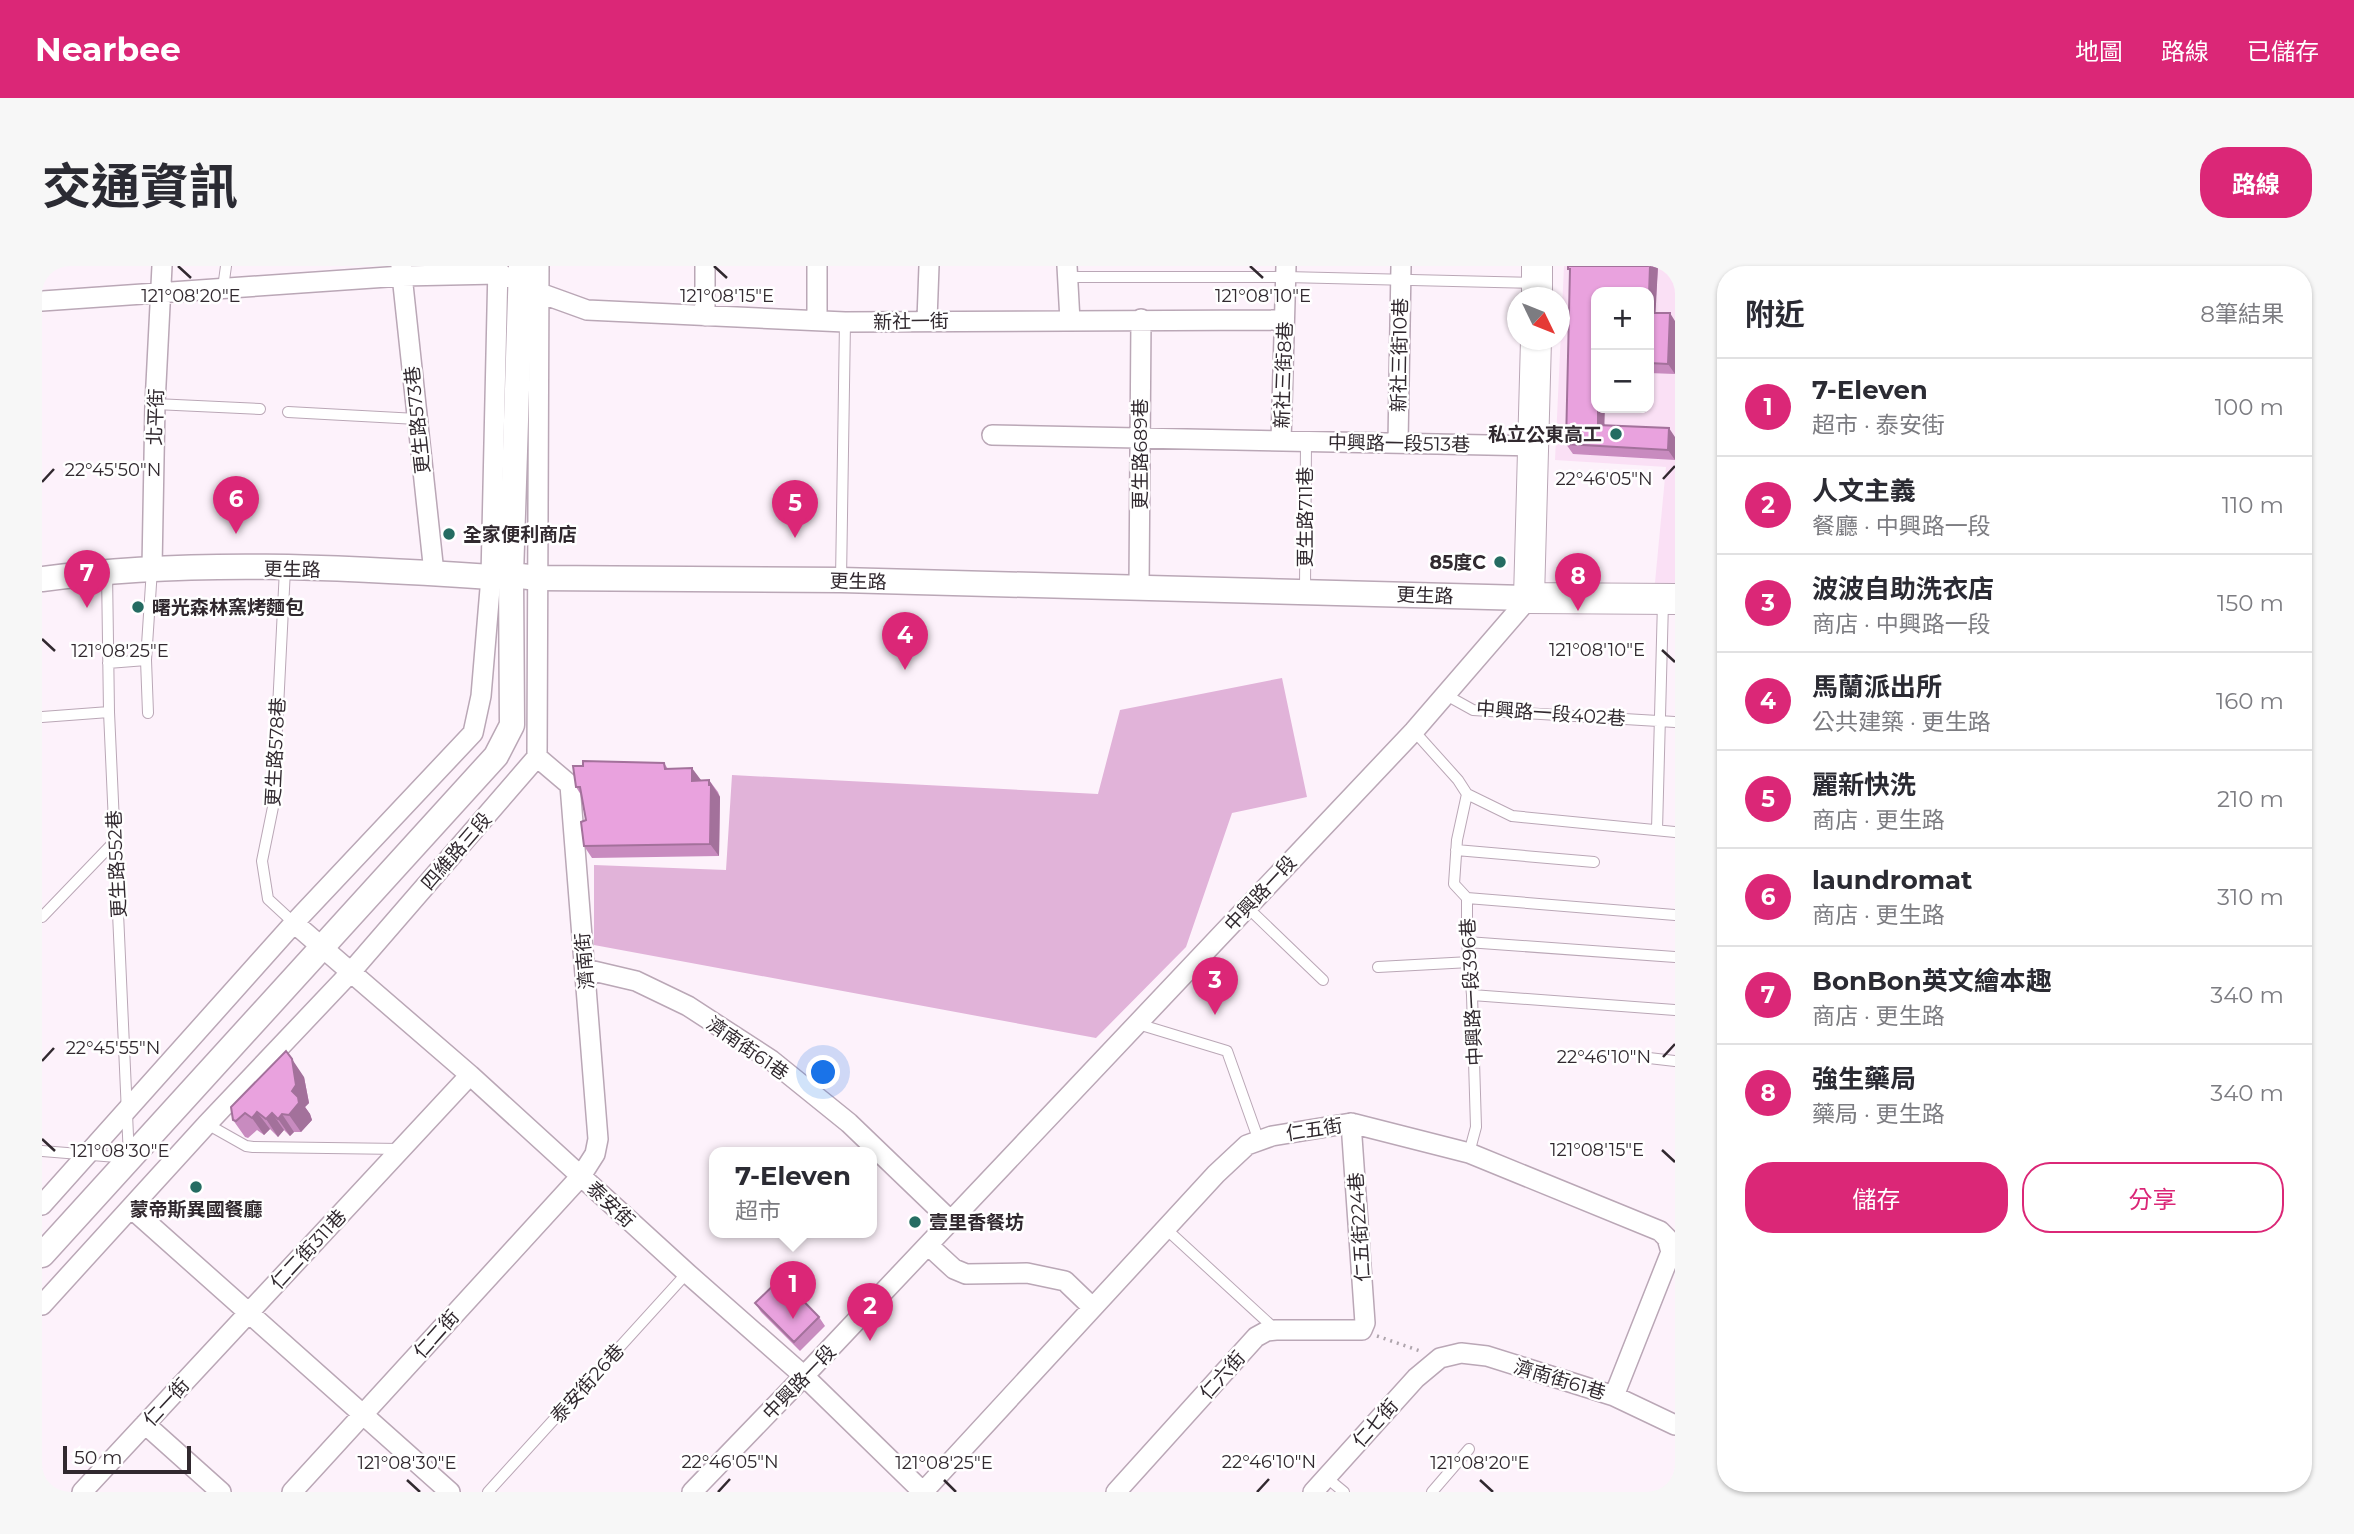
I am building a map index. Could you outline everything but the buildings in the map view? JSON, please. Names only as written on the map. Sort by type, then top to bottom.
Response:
[{"type":"main road","points":[[1529,598],[1536,350]]},
{"type":"main road","name":"更生路","points":[[1529,598],[1669,598]]},
{"type":"street","name":"北平街","points":[[152,568],[155,404],[162,266]]},
{"type":"street","points":[[705,266],[705,316]]},
{"type":"street","points":[[817,266],[817,319]]},
{"type":"street","points":[[927,320],[929,266]]},
{"type":"street","points":[[42,301],[402,271],[520,274],[538,578],[537,757]]},
{"type":"street","name":"更生路573巷","points":[[402,271],[434,573]]},
{"type":"street","points":[[1067,272],[1070,321]]},
{"type":"street","name":"新社三街8巷","points":[[1281,441],[1286,272]]},
{"type":"street","name":"新社三街10巷","points":[[1398,443],[1400,273]]},
{"type":"street","name":"新社一街","points":[[520,274],[587,310],[845,322],[1284,320]]},
{"type":"street","name":"四維路三段","points":[[42,1205],[294,923],[473,733],[501,576],[520,274]]},
{"type":"street","name":"更生路689巷","points":[[1139,589],[1140,319]]},
{"type":"street","name":"中興路一段513巷","points":[[992,435],[1534,446]]},
{"type":"street","name":"更生路","points":[[42,579],[107,570],[152,568],[285,569],[538,578],[841,580],[1529,598]]},
{"type":"street","name":"四維路三段","points":[[42,1255],[496,757],[512,725],[501,576]]},
{"type":"street","name":"中興路一段","points":[[693,1491],[1413,731],[1529,598]]},
{"type":"street","name":"四維路三段","points":[[42,1306],[207,1124],[350,973],[537,757]]},
{"type":"street","name":"濟南街","points":[[537,757],[570,785],[598,1139],[595,1154],[581,1176]]},
{"type":"street","name":"泰安街","points":[[294,923],[470,1075],[804,1376],[923,1492]]},
{"type":"street","name":"濟南街61巷","points":[[585,970],[636,981],[688,1006],[771,1060],[849,1123],[874,1147]]},
{"type":"street","name":"仁二街311巷","points":[[250,1312],[470,1075]]},
{"type":"street","name":"仁五街","points":[[923,1492],[1165,1228],[1247,1145],[1272,1136],[1351,1123],[1469,1153],[1660,1231],[1667,1238],[1671,1252],[1614,1396]]},
{"type":"street","name":"仁五街224巷","points":[[1351,1123],[1365,1323],[1362,1330]]},
{"type":"street","name":"濟南街61巷","points":[[877,1150],[951,1221]]},
{"type":"street","name":"仁二街","points":[[292,1492],[581,1176]]},
{"type":"street","points":[[131,1208],[450,1492]]},
{"type":"street","points":[[928,1245],[954,1269],[966,1274],[1027,1273],[1065,1281],[1092,1307]]},
{"type":"street","name":"仁一街","points":[[82,1492],[250,1312]]},
{"type":"street","points":[[1276,1330],[1362,1330]]},
{"type":"street","name":"仁六街","points":[[1115,1492],[1256,1337],[1276,1330]]},
{"type":"street","name":"濟南街61巷","points":[[1440,1358],[1461,1353],[1487,1356],[1614,1396],[1675,1425]]},
{"type":"street","name":"仁七街","points":[[1320,1485],[1416,1378],[1440,1358]]},
{"type":"street","points":[[145,1424],[221,1492]]},
{"type":"lane","points":[[223,288],[226,266]]},
{"type":"lane","points":[[1067,272],[1400,273],[1537,282]]},
{"type":"lane","points":[[841,580],[845,322]]},
{"type":"lane","points":[[155,404],[260,409]]},
{"type":"lane","points":[[288,412],[416,419]]},
{"type":"lane","name":"更生路711巷","points":[[1305,592],[1306,442]]},
{"type":"lane","points":[[148,713],[146,660],[152,568]]},
{"type":"lane","name":"更生路578巷","points":[[285,569],[273,807],[262,861],[268,899],[294,923]]},
{"type":"lane","name":"更生路552巷","points":[[107,570],[109,712],[129,1158]]},
{"type":"lane","points":[[1657,830],[1660,722],[1669,598]]},
{"type":"lane","points":[[108,663],[146,660]]},
{"type":"lane","name":"中興路一段402巷","points":[[1446,695],[1473,710],[1675,722]]},
{"type":"lane","points":[[42,717],[109,712]]},
{"type":"lane","points":[[1413,731],[1467,793],[1512,816],[1675,832]]},
{"type":"lane","name":"中興路一段396巷","points":[[1467,793],[1456,850],[1454,884],[1466,898],[1472,996],[1476,1127],[1469,1153]]},
{"type":"lane","points":[[42,917],[115,841]]},
{"type":"lane","points":[[1456,850],[1594,862]]},
{"type":"lane","points":[[1466,898],[1675,915]]},
{"type":"lane","points":[[1247,907],[1324,980]]},
{"type":"lane","points":[[1467,942],[1675,957]]},
{"type":"lane","points":[[1377,967],[1469,962]]},
{"type":"lane","points":[[1472,996],[1675,1010]]},
{"type":"lane","points":[[1137,1024],[1227,1051],[1259,1141]]},
{"type":"lane","points":[[1649,1058],[1675,1061]]},
{"type":"lane","points":[[207,1124],[246,1146],[401,1149]]},
{"type":"lane","points":[[42,1151],[129,1158]]},
{"type":"lane","points":[[1165,1228],[1276,1330]]},
{"type":"lane","name":"泰安街26巷","points":[[488,1492],[687,1273]]},
{"type":"lane","points":[[1432,1492],[1469,1449]]},
{"type":"lane","points":[[1320,1485],[1343,1492]]},
{"type":"path","points":[[1362,1330],[1440,1358]]},
{"type":"shaded area","name":"私立公東高工","points":[[1564,266],[1675,266],[1675,593],[1654,593],[1666,467],[1555,460],[1560,350],[1570,350],[1570,287],[1563,287]]},
{"type":"shaded area","points":[[1282,678],[1307,797],[1232,813],[1186,947],[1096,1038],[594,945],[594,865],[726,870],[732,775],[1098,794],[1120,710]]},
{"type":"place","name":"私立公東高工","points":[[1616,434]]},
{"type":"place","name":"laundromat","points":[[236,534]]},
{"type":"place","name":"全家便利商店","points":[[449,534]]},
{"type":"place","name":"麗新快洗","points":[[795,538]]},
{"type":"place","name":"85度C","points":[[1500,562]]},
{"type":"place","name":"曙光森林窯烤麵包","points":[[138,607]]},
{"type":"place","name":"BonBon英文繪本趣","points":[[87,608]]},
{"type":"place","name":"強生藥局","points":[[1578,611]]},
{"type":"place","name":"馬蘭派出所","points":[[905,670]]},
{"type":"place","name":"波波自助洗衣店","points":[[1215,1015]]},
{"type":"place","name":"蒙帝斯異國餐廳","points":[[196,1187]]},
{"type":"place","name":"壹里香餐坊","points":[[915,1222]]},
{"type":"place","name":"7-Eleven","points":[[793,1319]]},
{"type":"place","name":"人文主義","points":[[870,1341]]}]
